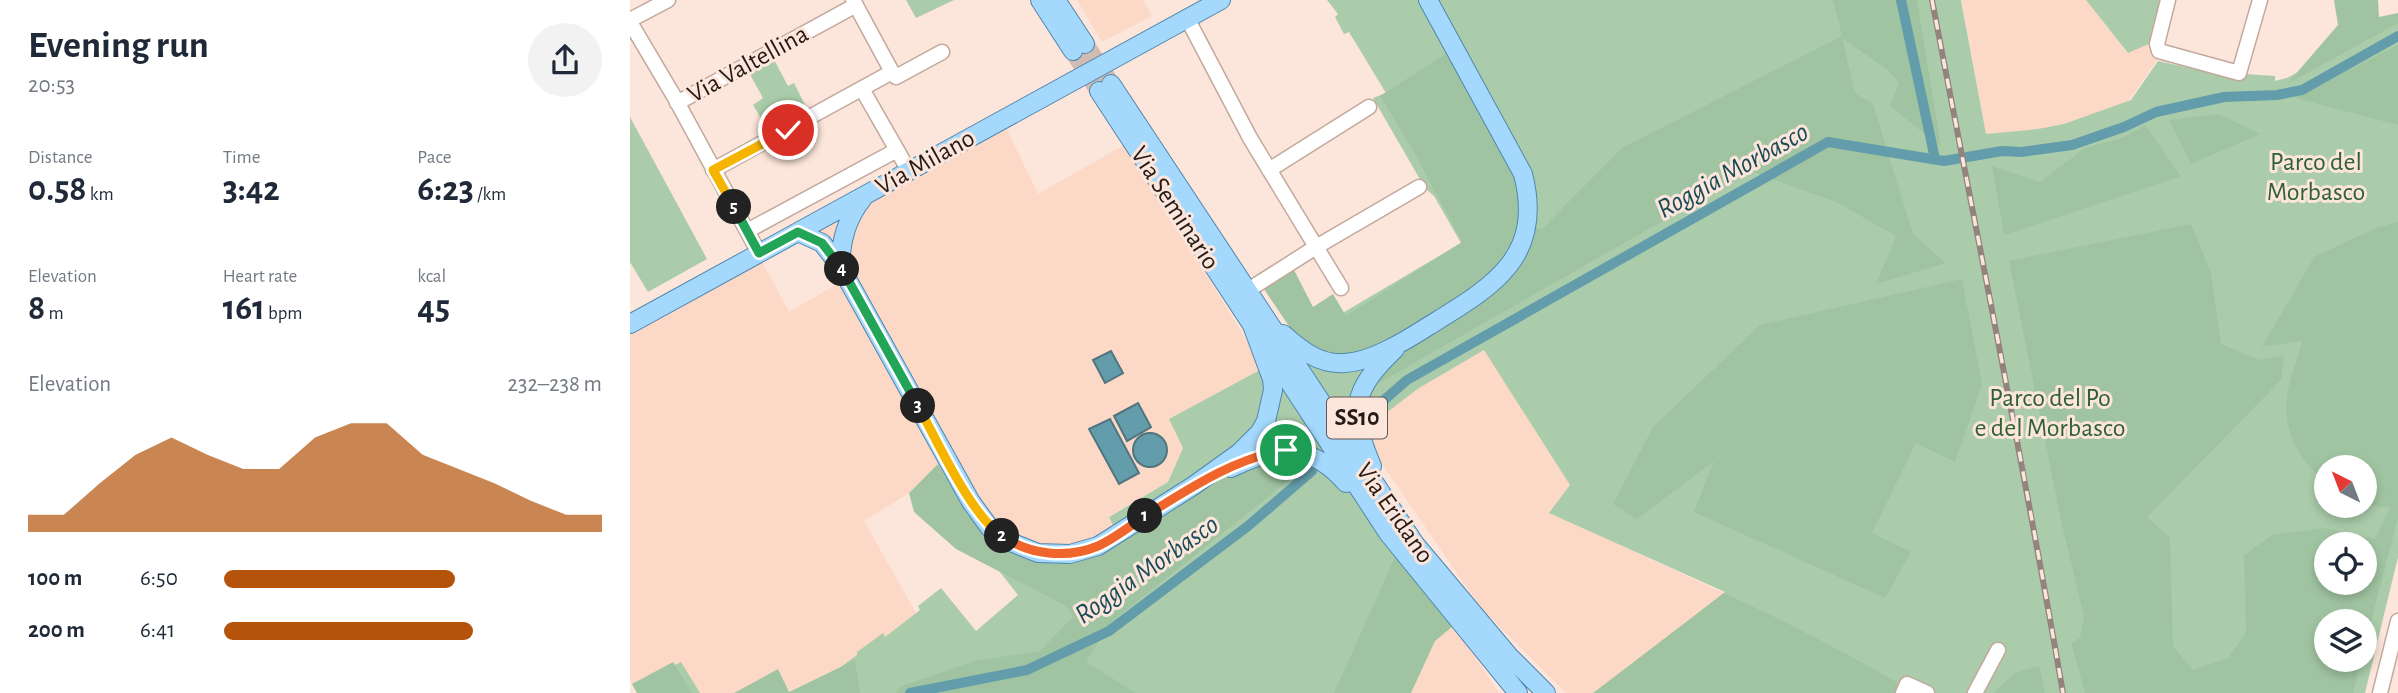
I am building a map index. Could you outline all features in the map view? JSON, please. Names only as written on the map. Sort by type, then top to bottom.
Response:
[{"type":"main road","points":[[1040,0],[1079,47],[1056,0]]},
{"type":"main road","name":"Via Milano","points":[[630,324],[1221,0]]},
{"type":"main road","points":[[1258,321],[1301,350],[1329,362],[1345,363],[1363,359],[1403,342],[1486,290],[1508,267],[1521,245],[1528,213],[1528,193],[1523,174],[1428,0]]},
{"type":"main road","name":"Via Seminario","points":[[1105,88],[1258,321]]},
{"type":"main road","points":[[840,266],[841,242],[851,215],[865,195]]},
{"type":"main road","points":[[822,243],[820,220],[835,229],[841,242]]},
{"type":"main road","points":[[798,232],[822,243],[840,266],[971,502],[990,528],[1013,543],[1038,552],[1070,554],[1098,546],[1193,486],[1245,448],[1266,421],[1273,390],[1258,321]]},
{"type":"main road","name":"Via Eridano","points":[[1258,321],[1432,567],[1509,656],[1546,693]]},
{"type":"main road","name":"Via Eridano","points":[[1258,321],[1388,533],[1518,693]]},
{"type":"main road","name":"SS10","points":[[1387,504],[1358,434],[1357,417],[1359,400],[1370,375],[1403,342]]},
{"type":"main road","points":[[1193,486],[1266,453],[1286,450],[1303,452],[1325,462],[1335,471],[1388,533]]},
{"type":"street","points":[[667,0],[630,21],[759,253]]},
{"type":"street","points":[[2168,0],[2157,44],[2159,51],[2239,73],[2260,0]]},
{"type":"street","points":[[854,2],[895,77],[942,52]]},
{"type":"street","name":"Via Valtellina","points":[[677,103],[854,2]]},
{"type":"street","points":[[1187,18],[1269,170],[1341,288]]},
{"type":"street","points":[[713,170],[892,72]]},
{"type":"street","points":[[862,89],[909,171]]},
{"type":"street","points":[[1269,170],[1369,107]]},
{"type":"street","points":[[747,231],[897,150]]},
{"type":"street","points":[[1254,287],[1419,187]]},
{"type":"street","points":[[2380,693],[2398,621]]},
{"type":"street","points":[[1975,693],[1998,650]]},
{"type":"street","points":[[1903,693],[1907,684],[1927,693]]},
{"type":"shaded area","points":[[1077,0],[1143,0],[1152,16],[1102,42]]},
{"type":"shaded area","points":[[1962,0],[2086,0],[2127,53],[2151,43],[2157,60],[2126,104],[2064,127],[1986,134]]},
{"type":"shaded area","points":[[1007,130],[1038,194],[1126,144],[1263,367],[1183,448],[1168,482],[1109,516],[1120,540],[1081,560],[980,526],[967,514],[938,465],[909,493],[864,521],[921,622],[855,660],[788,692],[778,669],[734,693],[692,693],[673,662],[632,684],[630,324],[758,254],[789,312],[847,278],[814,224],[928,161]]},
{"type":"shaded area","points":[[1750,170],[1559,511],[1639,554],[1724,593],[1593,693],[1566,693],[1481,608],[1369,445],[1367,390]]},
{"type":"shaded area","points":[[1453,627],[1499,693],[1411,693],[1435,641]]},
{"type":"green space","points":[[906,0],[954,0],[916,18]]},
{"type":"green space","name":"Parco del Po e del Morbasco","points":[[1327,0],[1961,0],[1986,134],[2064,124],[2131,100],[2158,61],[2236,78],[2245,74],[2275,76],[2275,81],[2287,78],[2398,19],[2398,557],[2377,644],[2377,609],[2314,609],[2314,672],[2370,672],[2365,693],[1596,693],[1725,592],[1549,513],[1570,485],[1484,350],[1419,388],[1362,431],[1334,465],[1395,556],[1454,625],[1434,641],[1410,693],[806,693],[883,633],[885,637],[920,610],[918,606],[941,588],[976,631],[1018,595],[985,553],[998,542],[1039,562],[1080,563],[1110,552],[1250,464],[1340,413],[1336,408],[1233,470],[1205,481],[1120,540],[1109,517],[1168,482],[1183,448],[1169,419],[1301,348],[1299,343],[1346,311],[1461,243],[1434,196],[1425,188],[1373,98],[1386,93],[1349,32],[1344,34],[1335,17],[1338,14]]},
{"type":"green space","points":[[1833,0],[1917,0],[1941,147],[1890,106],[1899,83],[1888,70],[1842,38],[1855,93],[1873,104],[1913,234],[1946,263],[1876,284],[1896,236],[1836,202],[1750,171],[1367,390],[1398,353],[1347,362],[1303,347],[1264,289],[1294,270],[1313,307],[1333,294],[1346,316],[1462,242],[1410,145],[1380,96],[1447,53],[1518,186],[1519,217],[1541,230],[1622,148],[1842,36]]},
{"type":"green space","points":[[2086,0],[2162,0],[2151,43],[2128,53]]},
{"type":"green space","points":[[2334,0],[2378,0],[2379,17],[2398,13],[2398,23],[2287,84],[2338,25]]},
{"type":"green space","points":[[2398,45],[2398,125],[2295,98]]},
{"type":"green space","points":[[772,56],[788,86],[794,83],[808,111],[769,132],[753,105],[763,98],[747,69]]},
{"type":"green space","points":[[2219,114],[2260,134],[2191,164],[2169,120]]},
{"type":"green space","points":[[630,117],[707,259],[648,292],[630,262]]},
{"type":"green space","points":[[2145,125],[2181,176],[2004,235],[1992,166],[2040,182],[2085,148],[2125,137]]},
{"type":"green space","points":[[2398,222],[2398,518],[2374,609],[2314,609],[2314,672],[2358,672],[2353,693],[2085,693],[2071,643],[2080,638],[2084,617],[2062,525],[2009,261],[2191,224],[2211,273],[2221,344],[2260,360],[2284,356],[2281,380],[2147,517],[2170,538],[2173,646],[2193,670],[2228,658],[2246,632],[2244,555],[2272,535],[2325,528],[2343,532],[2314,532],[2314,595],[2377,595],[2377,535],[2390,507],[2377,507],[2377,455],[2314,455],[2314,471],[2296,446],[2288,424],[2289,385],[2302,341],[2262,347],[2314,257],[2378,227]]},
{"type":"green space","points":[[1962,279],[1982,384],[1955,462],[1916,443],[1872,533],[1911,552],[1885,598],[1694,512],[1714,461],[1637,519],[1613,504],[1653,427],[1760,325]]},
{"type":"green space","points":[[1310,429],[1302,470],[1110,623],[1086,662],[1136,693],[895,693],[902,686],[974,661],[1040,651],[1073,617],[1066,606],[956,549],[914,512],[909,493],[938,464],[967,514],[980,526],[1081,560],[1205,481],[1233,470]]},
{"type":"green space","points":[[1395,557],[1456,629],[1452,627],[1435,641],[1411,693],[1334,693]]},
{"type":"green space","points":[[1724,593],[1821,640],[1915,693],[1593,693]]},
{"type":"green space","points":[[855,660],[860,693],[734,693],[778,669],[789,692]]},
{"type":"green space","points":[[673,662],[692,693],[637,693],[632,684]]},
{"type":"green space","points":[[681,662],[700,693],[680,693],[661,672]]},
{"type":"green space","points":[[2039,666],[2045,693],[1993,693],[2015,673]]},
{"type":"water","points":[[1111,351],[1123,373],[1105,383],[1093,360]]},
{"type":"water","points":[[1138,403],[1151,427],[1127,441],[1114,416]]},
{"type":"water","points":[[1110,419],[1139,473],[1119,484],[1089,429]]},
{"type":"water","points":[[1150,433],[1162,438],[1167,450],[1162,462],[1150,467],[1138,462],[1133,450],[1138,438]]},
{"type":"waterway","points":[[1901,0],[1935,159]]},
{"type":"waterway","name":"Roggia Morbasco","points":[[1367,415],[1407,380],[1828,142],[1944,161],[2002,151],[2021,152],[2072,145],[2124,127],[2156,112],[2224,97],[2277,95],[2302,90],[2398,36]]},
{"type":"waterway","name":"Roggia Morbasco","points":[[910,693],[1027,670],[1109,631],[1248,526],[1312,471]]},
{"type":"tunnel","points":[[1085,44],[1111,84]]},
{"type":"tunnel","points":[[1073,51],[1099,91]]},
{"type":"railway","points":[[1932,0],[2016,433],[2063,693]]},
{"type":"route","points":[[788,130],[713,170],[759,253],[798,232],[822,243],[829,250],[971,502],[990,528],[1013,543],[1038,552],[1070,554],[1098,546],[1193,486],[1247,460],[1286,450]]},
{"type":"park label","name":"Parco del Morbasco","points":[[2316,177]]}]
